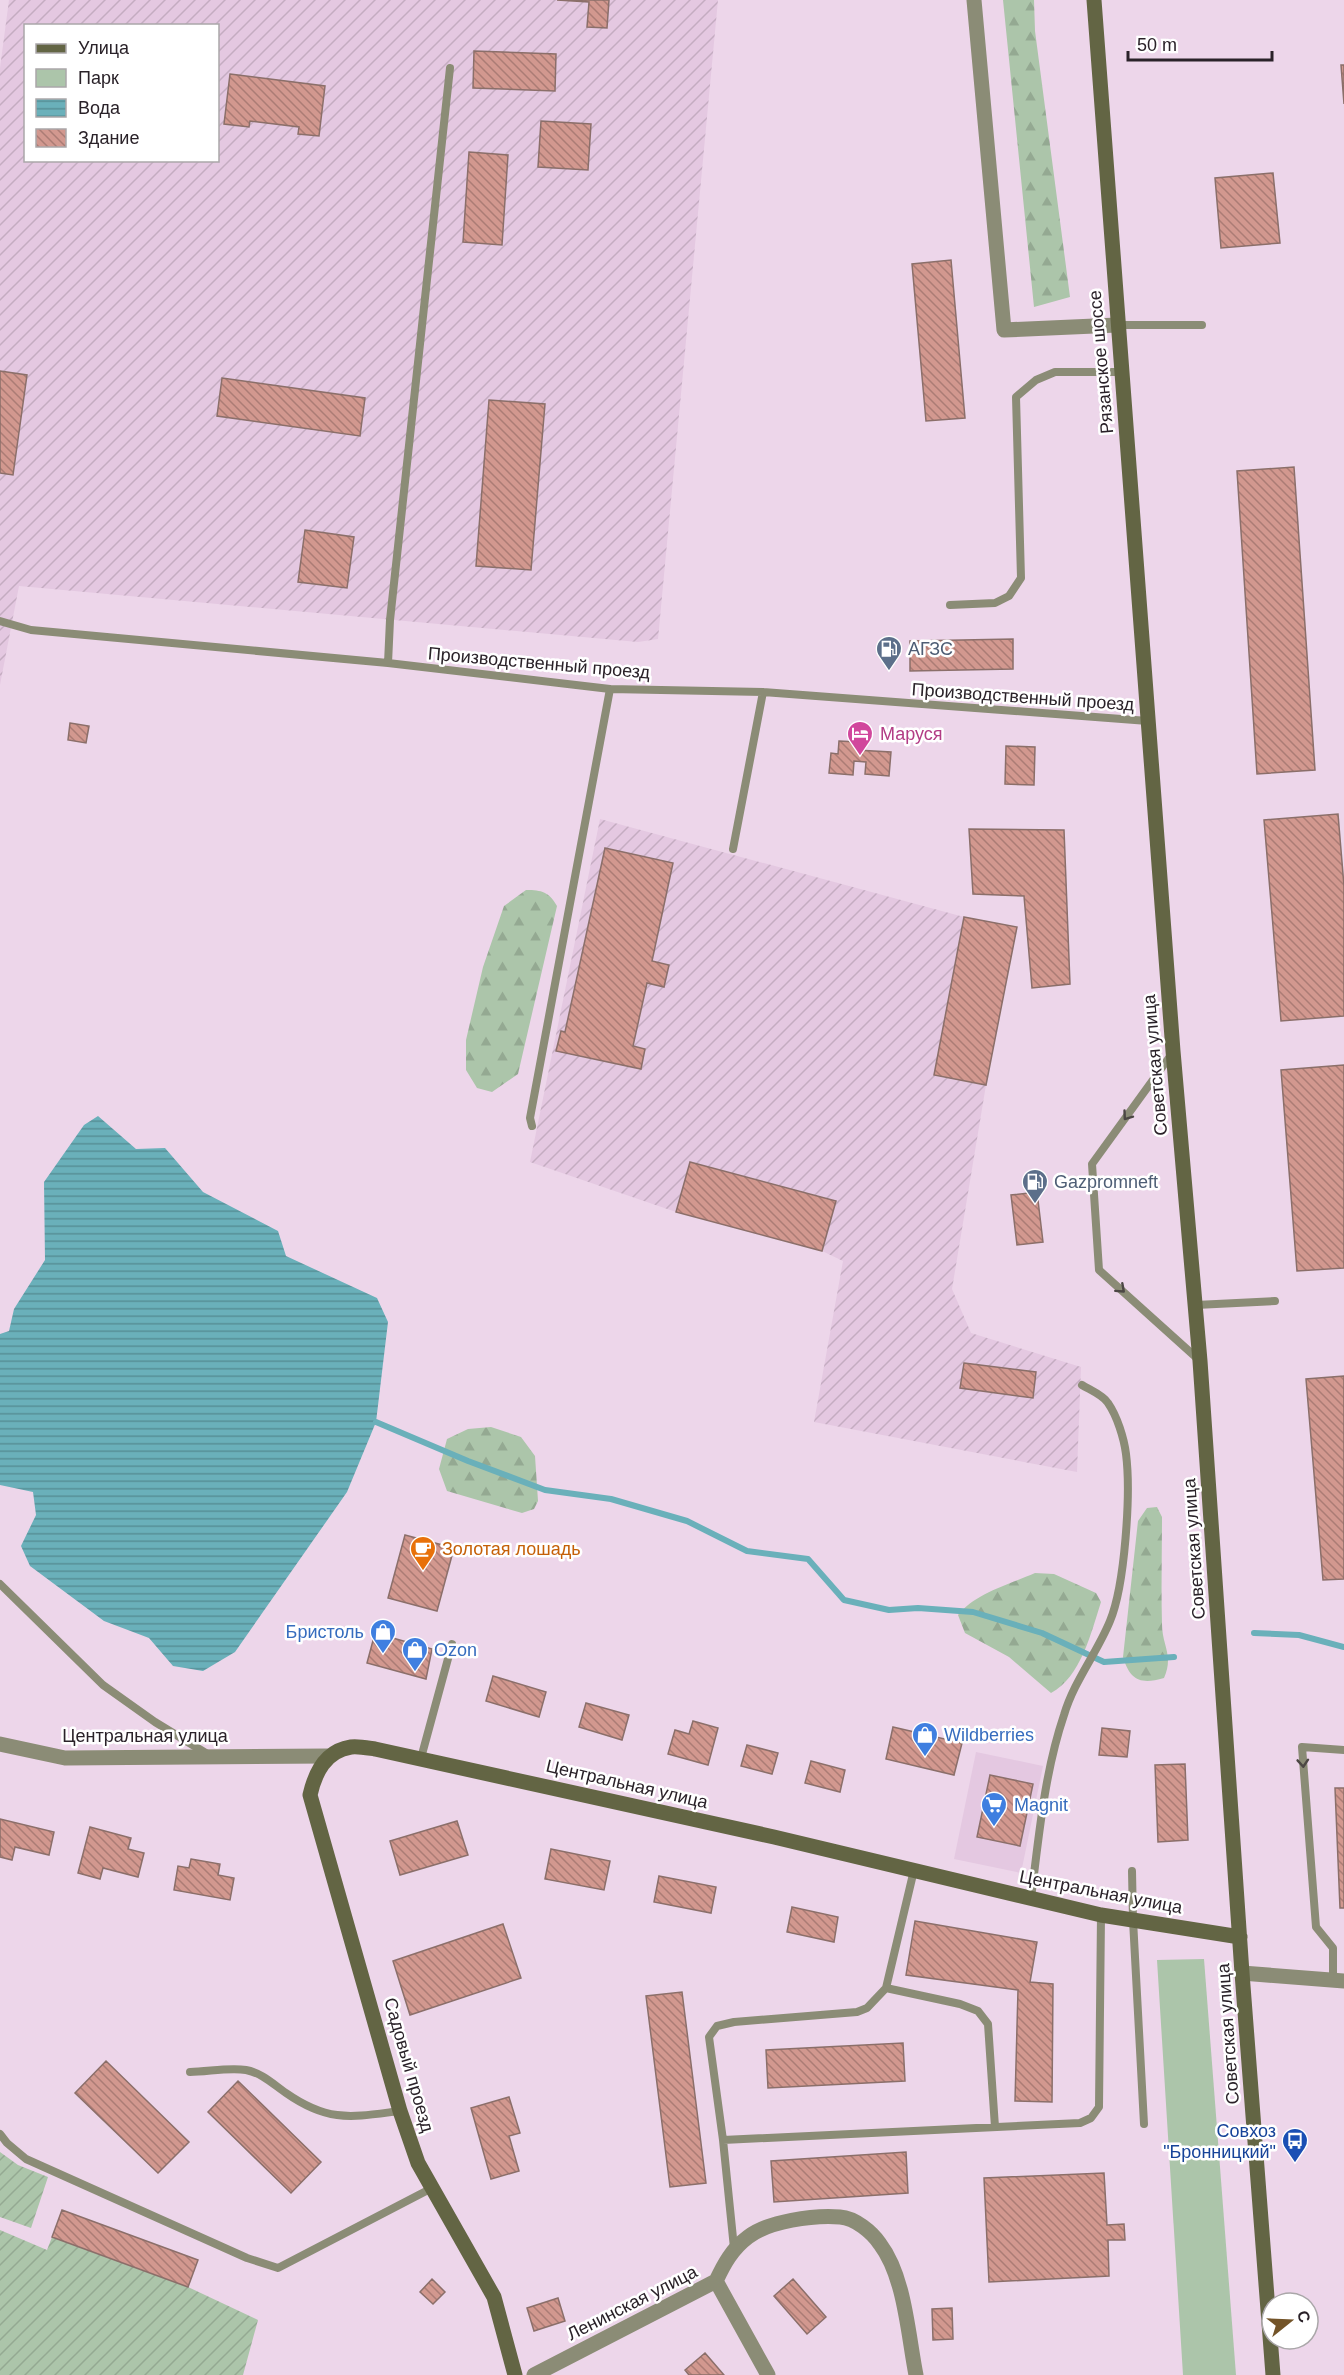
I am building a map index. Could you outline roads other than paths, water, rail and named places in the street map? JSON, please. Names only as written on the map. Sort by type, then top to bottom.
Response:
[{"type":"main road","name":"Рязанское шоссе","points":[[1094,0],[1149,721]]},
{"type":"main road","name":"Советская улица","points":[[1149,721],[1173,1051],[1196,1305],[1242,1973],[1273,2375]]},
{"type":"main road","name":"Центральная улица","points":[[328,1756],[351,1747],[421,1758],[1101,1915],[1240,1937]]},
{"type":"main road","name":"Садовый проезд","points":[[328,1756],[314,1774],[310,1796],[400,2111],[418,2163],[494,2297],[515,2375]]},
{"type":"street","points":[[975,0],[1004,330],[1117,325]]},
{"type":"street","name":"Центральная улица","points":[[0,1744],[65,1758],[328,1756]]},
{"type":"street","points":[[1242,1973],[1338,1981]]},
{"type":"street","points":[[716,2281],[729,2255],[748,2236],[771,2225],[800,2219],[841,2217],[865,2228],[880,2243],[892,2268],[902,2298],[916,2375]]},
{"type":"street","name":"Ленинская улица","points":[[534,2375],[716,2281],[768,2375]]},
{"type":"lane","points":[[388,663],[391,608],[450,68]]},
{"type":"lane","points":[[1117,325],[1202,325]]},
{"type":"lane","points":[[950,605],[994,603],[1009,596],[1021,578],[1016,398],[1035,380],[1055,372],[1121,372]]},
{"type":"lane","name":"Производственный проезд","points":[[0,621],[31,630],[388,663],[610,689],[763,692],[1149,721]]},
{"type":"lane","points":[[532,1126],[530,1118],[610,689]]},
{"type":"lane","points":[[733,849],[763,692]]},
{"type":"lane","points":[[1173,1051],[1092,1164],[1099,1270],[1200,1361]]},
{"type":"lane","points":[[1196,1305],[1275,1301]]},
{"type":"lane","points":[[1031,1898],[1042,1810],[1051,1760],[1064,1713],[1083,1671],[1111,1620],[1121,1578],[1128,1503],[1126,1453],[1117,1422],[1107,1401],[1082,1385]]},
{"type":"lane","points":[[0,1584],[102,1685],[155,1722],[213,1757]]},
{"type":"lane","points":[[421,1758],[452,1644]]},
{"type":"lane","points":[[1338,1981],[1333,1947],[1316,1927],[1302,1746],[1344,1750]]},
{"type":"lane","points":[[734,2250],[723,2140],[709,2037],[717,2026],[734,2022],[856,2012],[867,2008],[886,1988],[914,1870]]},
{"type":"lane","points":[[1132,1871],[1132,1920],[1144,2124]]},
{"type":"lane","points":[[723,2140],[1080,2123],[1091,2118],[1099,2107],[1101,1915]]},
{"type":"lane","points":[[886,1988],[960,2004],[978,2011],[988,2024],[995,2127]]},
{"type":"lane","points":[[190,2072],[245,2070],[268,2079],[287,2094],[328,2115],[350,2118],[400,2111]]},
{"type":"lane","points":[[0,2134],[26,2159],[247,2258],[278,2268],[432,2188]]},
{"type":"water","points":[[98,1116],[136,1149],[165,1148],[203,1192],[278,1231],[286,1256],[377,1298],[388,1322],[376,1422],[347,1492],[235,1652],[203,1671],[173,1666],[149,1638],[104,1621],[30,1566],[21,1546],[36,1515],[33,1492],[0,1485],[0,1334],[9,1331],[14,1309],[45,1260],[44,1182],[84,1125]]},
{"type":"waterway","points":[[376,1422],[468,1461],[545,1490],[611,1499],[687,1521],[747,1551],[808,1559],[844,1600],[889,1610],[918,1608],[973,1612],[1042,1633],[1104,1662],[1174,1657]]},
{"type":"waterway","points":[[1254,1633],[1299,1635],[1344,1647]]},
{"type":"place","name":"АГЗС","points":[[889,672]]},
{"type":"place","name":"Маруся","points":[[860,757]]},
{"type":"place","name":"Gazpromneft","points":[[1035,1205]]},
{"type":"place","name":"Золотая лошадь","points":[[423,1572]]},
{"type":"place","name":"Бристоль","points":[[383,1655]]},
{"type":"place","name":"Ozon","points":[[415,1673]]},
{"type":"place","name":"Wildberries","points":[[925,1758]]},
{"type":"place","name":"Magnit","points":[[994,1828]]},
{"type":"place","name":"Совхоз \"Бронницкий\"","points":[[1295,2164]]}]
